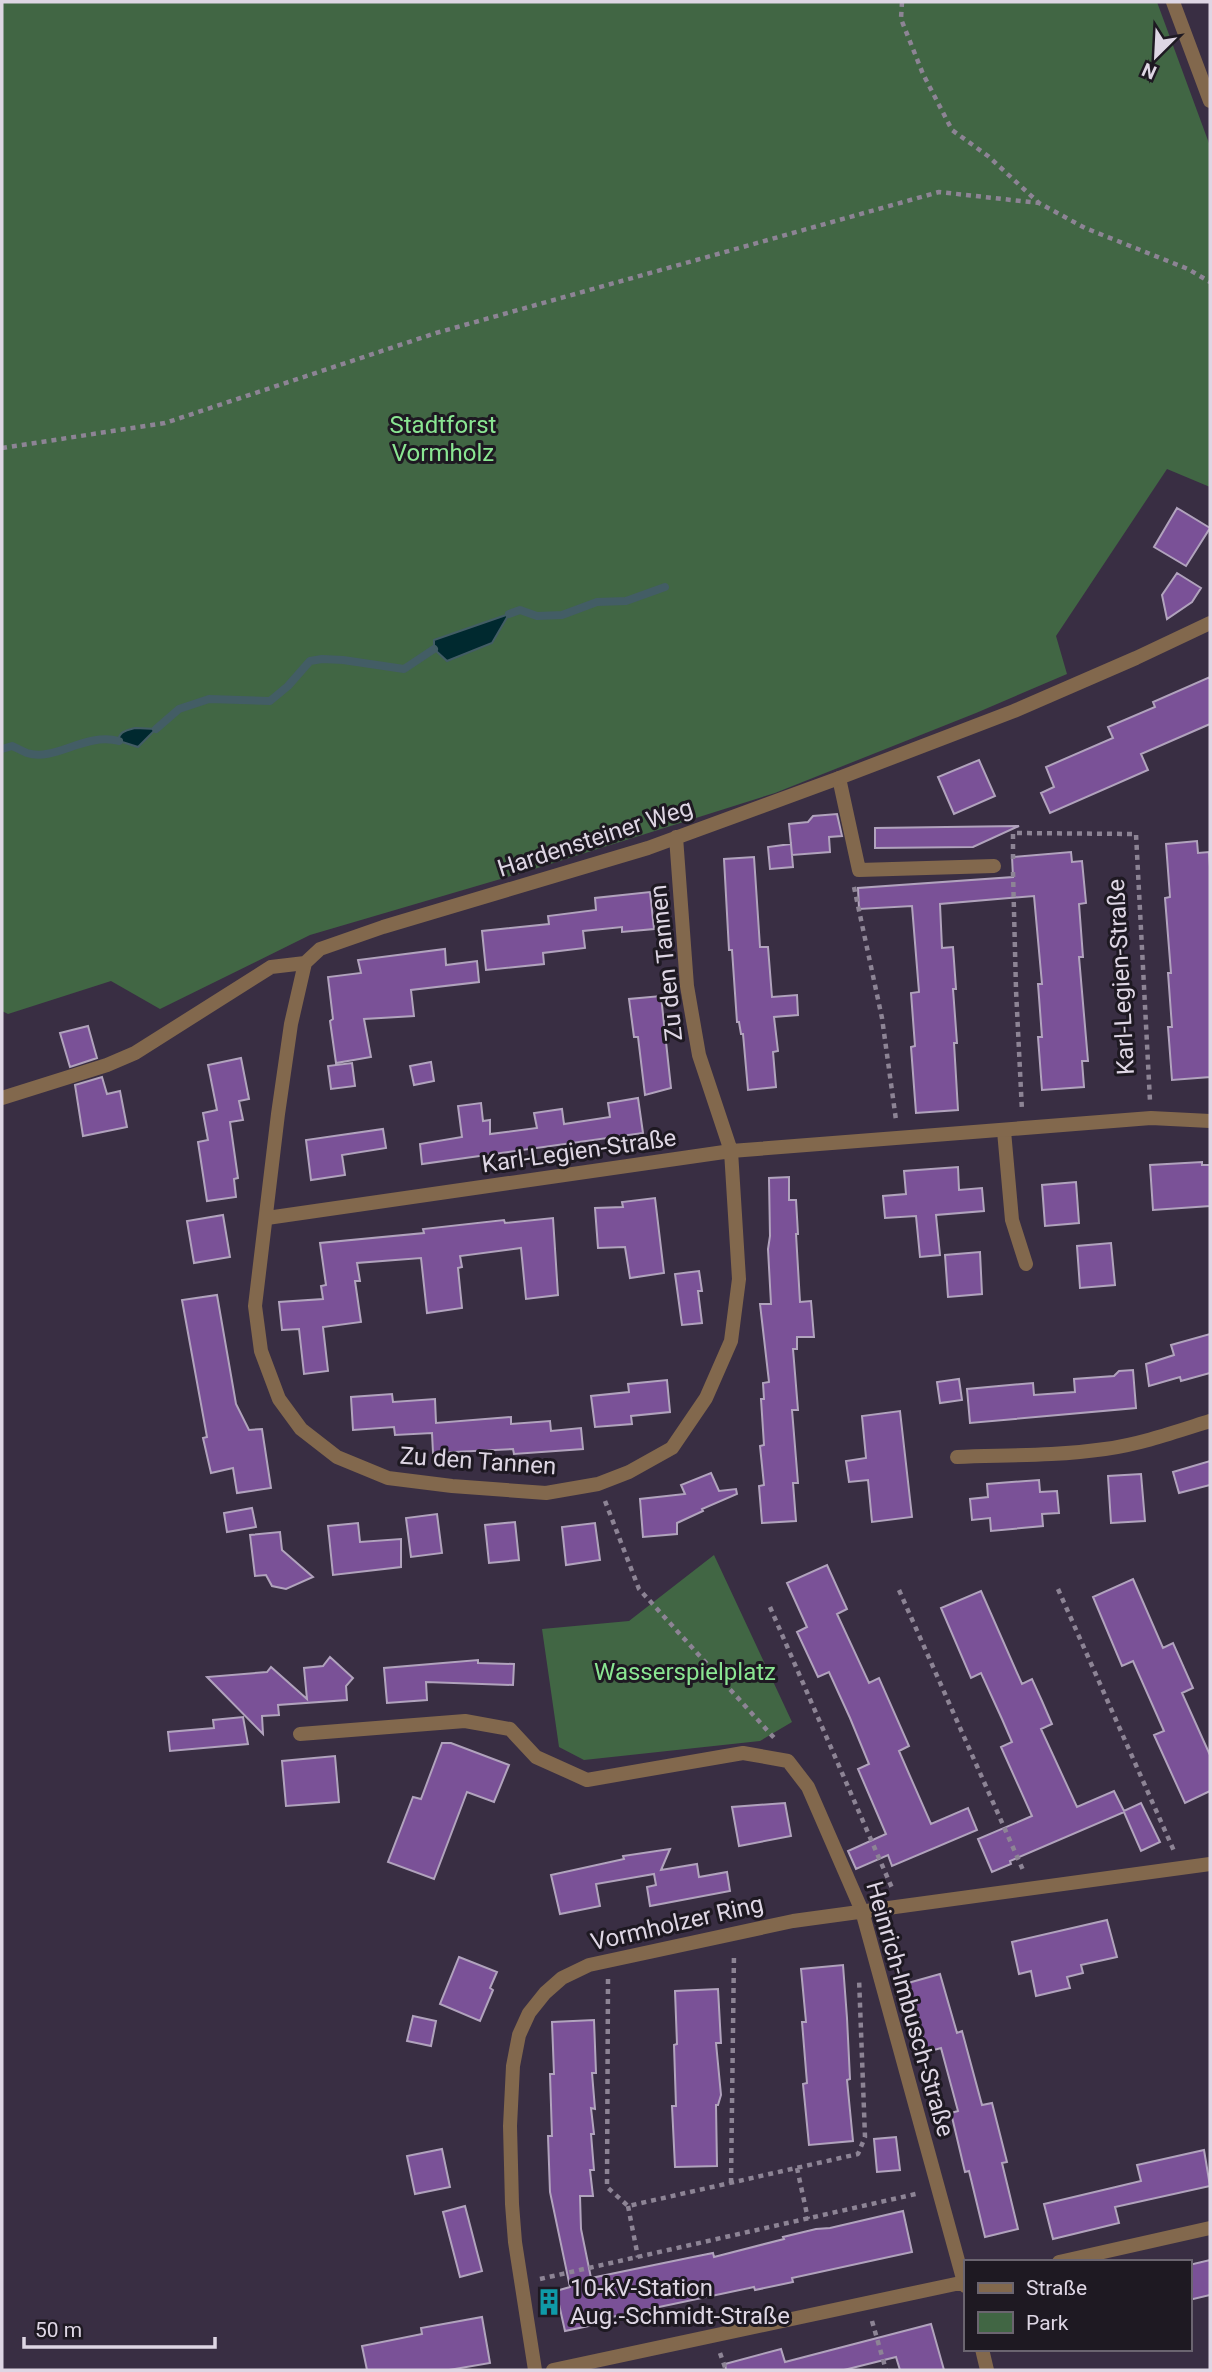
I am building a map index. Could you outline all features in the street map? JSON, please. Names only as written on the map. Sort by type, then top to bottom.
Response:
[{"type":"street","points":[[1173,2],[1210,101]]},
{"type":"street","name":"Hardensteiner Weg","points":[[2,1098],[107,1065],[135,1053],[271,967],[304,963],[320,949],[383,927],[648,848],[839,778],[1014,712],[1210,622]]},
{"type":"street","points":[[839,778],[859,870],[994,866]]},
{"type":"street","name":"Zu den Tannen","points":[[304,963],[289,1037],[278,1114],[256,1306],[261,1351],[279,1399],[301,1429],[337,1457],[387,1478],[546,1493],[598,1484],[629,1472],[672,1448],[706,1398],[730,1341],[738,1279],[731,1151],[699,1055],[694,1027],[687,986],[676,837]]},
{"type":"street","name":"Karl-Legien-Straße","points":[[267,1218],[731,1151],[1151,1118],[1210,1121]]},
{"type":"street","points":[[1004,1131],[1012,1220],[1026,1264]]},
{"type":"street","points":[[957,1457],[1105,1449],[1145,1441],[1210,1421]]},
{"type":"street","name":"Heinrich-Imbusch-Straße","points":[[300,1734],[465,1721],[510,1729],[536,1756],[587,1780],[743,1753],[788,1761],[808,1787],[862,1911],[964,2280]]},
{"type":"street","name":"Vormholzer Ring","points":[[535,2370],[515,2242],[510,2126],[513,2066],[519,2035],[529,2013],[562,1978],[589,1965],[608,1960],[793,1920],[1210,1864]]},
{"type":"street","points":[[1068,2260],[1210,2228]]},
{"type":"street","points":[[553,2370],[964,2284]]},
{"type":"street","points":[[982,2351],[987,2370]]},
{"type":"path","points":[[902,2],[901,19],[923,74],[952,130],[988,156],[1039,203],[1085,228],[1188,269],[1210,282]]},
{"type":"path","points":[[2,448],[165,422],[436,333],[939,192],[1039,203]]},
{"type":"path","name":"Karl-Legien-Straße","points":[[1023,1130],[1016,989],[1013,833],[1136,834],[1151,1118]]},
{"type":"path","points":[[858,910],[882,1018],[899,1138]]},
{"type":"path","points":[[598,1484],[639,1589],[772,1733]]},
{"type":"path","points":[[1058,1589],[1181,1868]]},
{"type":"path","points":[[899,1590],[1030,1887]]},
{"type":"path","points":[[769,1607],[889,1880]]},
{"type":"path","points":[[731,2183],[734,1933]]},
{"type":"path","points":[[608,1960],[607,2187],[628,2206],[638,2257]]},
{"type":"path","points":[[628,2206],[858,2154],[864,2144],[858,1966]]},
{"type":"path","points":[[797,2168],[808,2219]]},
{"type":"path","points":[[522,2283],[915,2195]]},
{"type":"path","points":[[867,2304],[886,2370]]},
{"type":"green space","name":"Stadtforst Vormholz","points":[[2,2],[1157,2],[1210,146],[1210,487],[1167,469],[1056,636],[1067,674],[775,793],[528,871],[310,935],[160,1009],[111,981],[8,1014],[2,1011]]},
{"type":"green space","name":"Wasserspielplatz","points":[[714,1555],[792,1722],[760,1741],[584,1760],[559,1747],[542,1629],[629,1621]]},
{"type":"shaded area","points":[[509,614],[492,643],[447,661],[434,649],[434,640]]},
{"type":"shaded area","points":[[135,728],[156,729],[138,747],[119,741],[117,744],[122,733]]},
{"type":"building","points":[[1177,508],[1210,528],[1186,566],[1154,547]]},
{"type":"building","points":[[1177,573],[1201,588],[1192,602],[1167,619],[1162,595]]},
{"type":"building","points":[[1210,677],[1210,724],[1141,754],[1148,770],[1050,813],[1041,793],[1054,787],[1046,767],[1113,738],[1108,727],[1155,707],[1153,702]]},
{"type":"building","points":[[979,760],[995,796],[954,814],[938,777]]},
{"type":"building","points":[[837,814],[842,836],[829,837],[830,852],[792,855],[789,824],[808,822],[813,816]]},
{"type":"building","points":[[1019,826],[973,847],[875,848],[875,828]]},
{"type":"building","points":[[1197,841],[1198,853],[1209,852],[1210,867],[1210,1077],[1172,1080],[1168,1027],[1172,1027],[1168,973],[1171,973],[1165,898],[1170,897],[1166,844]]},
{"type":"building","points":[[791,844],[793,867],[770,869],[768,847]]},
{"type":"building","points":[[1071,852],[1072,862],[1082,861],[1086,903],[1079,904],[1083,957],[1079,957],[1088,1061],[1082,1061],[1084,1087],[1042,1090],[1038,984],[1042,984],[1034,896],[940,904],[942,948],[953,947],[958,1110],[916,1113],[911,1047],[915,1046],[911,993],[919,992],[912,906],[859,909],[858,888],[1013,877],[1012,857]]},
{"type":"building","points":[[754,857],[760,947],[768,947],[772,997],[797,995],[798,1015],[774,1017],[778,1051],[773,1052],[776,1087],[748,1090],[743,1034],[737,1022],[732,950],[729,950],[724,859]]},
{"type":"building","points":[[650,892],[654,929],[622,932],[622,927],[583,931],[585,948],[543,953],[544,964],[486,970],[482,931],[549,924],[548,916],[596,910],[595,898]]},
{"type":"building","points":[[445,949],[446,965],[477,961],[479,982],[411,990],[414,1016],[364,1019],[371,1057],[336,1063],[328,977],[361,973],[358,960]]},
{"type":"building","points":[[661,996],[671,1088],[645,1095],[638,1037],[634,1037],[629,999]]},
{"type":"building","points":[[88,1026],[97,1058],[70,1067],[60,1033]]},
{"type":"building","points":[[241,1058],[249,1099],[239,1101],[243,1120],[230,1122],[238,1178],[234,1179],[236,1197],[207,1201],[198,1142],[208,1140],[203,1113],[217,1110],[208,1065]]},
{"type":"building","points":[[431,1062],[434,1081],[414,1085],[410,1066]]},
{"type":"building","points":[[352,1063],[355,1086],[331,1089],[328,1066]]},
{"type":"building","points":[[102,1077],[107,1094],[120,1091],[127,1127],[83,1136],[75,1085]]},
{"type":"building","points":[[638,1098],[643,1133],[422,1164],[420,1144],[462,1137],[458,1106],[481,1103],[483,1121],[490,1120],[490,1134],[537,1128],[534,1113],[562,1109],[564,1124],[610,1117],[608,1103]]},
{"type":"building","points":[[383,1129],[386,1148],[342,1155],[345,1175],[311,1180],[306,1140]]},
{"type":"building","points":[[1202,1162],[1202,1165],[1210,1165],[1210,1206],[1153,1210],[1150,1165]]},
{"type":"building","points":[[958,1167],[959,1190],[982,1188],[984,1211],[936,1215],[940,1255],[920,1257],[916,1216],[885,1218],[883,1196],[906,1194],[904,1171]]},
{"type":"building","points":[[789,1177],[789,1200],[796,1200],[800,1302],[811,1301],[814,1337],[797,1337],[797,1349],[793,1349],[798,1410],[792,1410],[798,1483],[793,1483],[796,1521],[762,1523],[759,1486],[764,1485],[760,1446],[764,1445],[761,1399],[764,1399],[763,1383],[769,1382],[760,1304],[771,1304],[768,1249],[769,1178]]},
{"type":"building","points":[[1076,1182],[1079,1223],[1045,1226],[1042,1185]]},
{"type":"building","points":[[655,1198],[664,1273],[630,1278],[625,1247],[598,1248],[595,1208],[623,1207],[622,1202]]},
{"type":"building","points":[[223,1215],[230,1257],[194,1263],[187,1221]]},
{"type":"building","points":[[553,1218],[558,1295],[526,1299],[521,1248],[460,1256],[462,1267],[458,1268],[462,1308],[427,1313],[421,1258],[357,1263],[360,1281],[355,1281],[361,1322],[323,1327],[328,1371],[304,1374],[299,1329],[282,1330],[279,1302],[323,1299],[321,1286],[326,1285],[320,1243],[424,1233],[423,1229],[504,1220],[505,1223]]},
{"type":"building","points":[[1111,1243],[1115,1285],[1080,1288],[1077,1246]]},
{"type":"building","points":[[980,1252],[982,1294],[948,1297],[945,1255]]},
{"type":"building","points":[[699,1271],[702,1291],[698,1291],[702,1323],[682,1325],[675,1274]]},
{"type":"building","points":[[217,1295],[236,1404],[249,1430],[262,1429],[271,1488],[237,1493],[233,1468],[211,1473],[203,1438],[207,1437],[182,1300]]},
{"type":"building","points":[[1210,1334],[1210,1373],[1181,1381],[1180,1377],[1149,1386],[1146,1364],[1174,1355],[1171,1345]]},
{"type":"building","points":[[1133,1370],[1136,1408],[970,1423],[967,1389],[1033,1383],[1034,1395],[1075,1392],[1074,1379],[1114,1376],[1119,1371]]},
{"type":"building","points":[[959,1379],[962,1400],[940,1403],[937,1382]]},
{"type":"building","points":[[667,1380],[670,1412],[631,1416],[632,1424],[595,1427],[591,1396],[629,1392],[628,1384]]},
{"type":"building","points":[[392,1394],[393,1402],[435,1399],[436,1423],[511,1417],[511,1424],[550,1421],[551,1431],[581,1428],[583,1449],[514,1454],[513,1449],[433,1453],[432,1433],[395,1435],[394,1427],[353,1430],[351,1397]]},
{"type":"building","points":[[900,1411],[912,1517],[872,1522],[868,1480],[849,1482],[846,1461],[866,1458],[862,1416]]},
{"type":"building","points":[[1210,1461],[1210,1485],[1179,1493],[1173,1472]]},
{"type":"building","points":[[711,1473],[719,1491],[736,1489],[737,1494],[677,1523],[677,1534],[643,1537],[640,1499],[685,1494],[681,1485]]},
{"type":"building","points":[[1141,1474],[1145,1521],[1111,1523],[1108,1476]]},
{"type":"building","points":[[1039,1480],[1040,1492],[1057,1491],[1059,1513],[1042,1514],[1043,1526],[991,1531],[990,1518],[972,1520],[970,1499],[988,1497],[987,1484]]},
{"type":"building","points":[[252,1508],[256,1527],[227,1532],[224,1513]]},
{"type":"building","points":[[437,1514],[442,1553],[411,1557],[406,1518]]},
{"type":"building","points":[[515,1522],[519,1560],[489,1563],[485,1525]]},
{"type":"building","points":[[358,1523],[360,1542],[401,1539],[401,1567],[333,1575],[328,1526]]},
{"type":"building","points":[[595,1523],[600,1560],[566,1565],[562,1527]]},
{"type":"building","points":[[280,1532],[282,1550],[313,1577],[286,1589],[272,1586],[266,1575],[255,1576],[250,1535]]},
{"type":"building","points":[[827,1565],[847,1609],[837,1614],[869,1683],[879,1678],[909,1746],[899,1751],[931,1824],[968,1808],[977,1830],[892,1866],[888,1855],[856,1869],[848,1851],[886,1834],[858,1769],[869,1764],[850,1718],[829,1672],[818,1677],[797,1632],[807,1627],[787,1583]]},
{"type":"building","points":[[1133,1579],[1163,1648],[1173,1643],[1193,1688],[1182,1693],[1210,1755],[1210,1791],[1185,1803],[1154,1735],[1164,1731],[1133,1661],[1122,1666],[1093,1597]]},
{"type":"building","points":[[981,1591],[1022,1684],[1032,1679],[1042,1701],[1052,1724],[1041,1729],[1077,1807],[1114,1791],[1124,1811],[1141,1803],[1160,1842],[1141,1851],[1124,1812],[1010,1861],[1011,1864],[992,1872],[978,1839],[1032,1816],[1001,1747],[1012,1742],[1002,1719],[981,1673],[971,1678],[941,1608]]},
{"type":"building","points":[[330,1657],[353,1678],[346,1686],[347,1700],[278,1705],[279,1715],[262,1716],[263,1734],[207,1677],[267,1672],[271,1667],[307,1699],[304,1668],[323,1666]]},
{"type":"building","points":[[478,1660],[478,1663],[514,1664],[513,1685],[426,1682],[427,1700],[387,1703],[384,1668]]},
{"type":"building","points":[[243,1717],[248,1744],[170,1751],[168,1732],[214,1728],[213,1720]]},
{"type":"building","points":[[442,1743],[451,1743],[509,1765],[494,1802],[467,1792],[434,1879],[388,1862],[413,1797],[421,1799]]},
{"type":"building","points":[[335,1756],[339,1802],[286,1806],[282,1761]]},
{"type":"building","points":[[785,1803],[791,1836],[739,1846],[732,1807]]},
{"type":"building","points":[[670,1849],[661,1870],[697,1864],[699,1877],[727,1872],[730,1891],[650,1906],[647,1887],[656,1885],[654,1874],[596,1884],[600,1906],[560,1914],[551,1875],[624,1859],[623,1856]]},
{"type":"building","points":[[1107,1920],[1117,1957],[1081,1965],[1083,1973],[1067,1977],[1070,1988],[1036,1996],[1031,1971],[1019,1974],[1012,1942]]},
{"type":"building","points":[[459,1957],[497,1972],[490,1988],[493,1990],[480,2021],[440,2004]]},
{"type":"building","points":[[843,1965],[850,2079],[847,2080],[853,2141],[809,2145],[803,2084],[807,2083],[802,2022],[806,2022],[801,1969]]},
{"type":"building","points":[[940,1974],[957,2033],[962,2031],[982,2105],[992,2103],[1007,2162],[1002,2163],[1018,2229],[985,2237],[951,2113],[958,2111],[941,2048],[927,2052],[908,1983]]},
{"type":"building","points":[[718,1989],[721,2043],[716,2043],[721,2095],[716,2105],[717,2166],[675,2167],[672,2106],[676,2106],[675,1991]]},
{"type":"building","points":[[413,2016],[436,2021],[431,2046],[407,2041]]},
{"type":"building","points":[[594,2020],[596,2073],[592,2073],[595,2109],[591,2108],[594,2134],[591,2134],[594,2170],[590,2170],[593,2196],[580,2196],[581,2229],[591,2278],[713,2253],[714,2257],[784,2239],[783,2237],[903,2211],[912,2252],[792,2278],[793,2282],[755,2290],[754,2287],[602,2319],[603,2323],[565,2331],[556,2291],[570,2287],[550,2192],[548,2136],[552,2136],[552,2022]]},
{"type":"building","points":[[896,2137],[900,2170],[877,2172],[874,2139]]},
{"type":"building","points":[[442,2149],[450,2187],[415,2194],[407,2156]]},
{"type":"building","points":[[1204,2150],[1210,2186],[1115,2207],[1119,2223],[1053,2239],[1044,2204],[1141,2181],[1137,2165]]},
{"type":"building","points":[[465,2206],[482,2271],[460,2277],[443,2212]]},
{"type":"building","points":[[1210,2260],[1210,2295],[1191,2300],[1191,2265]]},
{"type":"building","points":[[482,2317],[490,2363],[449,2370],[367,2370],[362,2346],[422,2334],[421,2328]]},
{"type":"building","points":[[931,2324],[944,2370],[900,2370],[896,2357],[844,2370],[726,2370],[725,2364],[781,2349],[785,2362]]},
{"type":"waterway","points":[[509,614],[520,610],[537,616],[562,615],[597,602],[626,601],[665,587]]},
{"type":"waterway","points":[[156,729],[179,709],[209,699],[270,701],[288,686],[310,661],[343,660],[404,669],[434,649]]},
{"type":"waterway","points":[[2,749],[12,746],[38,755],[94,740],[119,741]]},
{"type":"place","name":"10-kV-Station Aug.-Schmidt-Straße","points":[[549,2302]]}]
